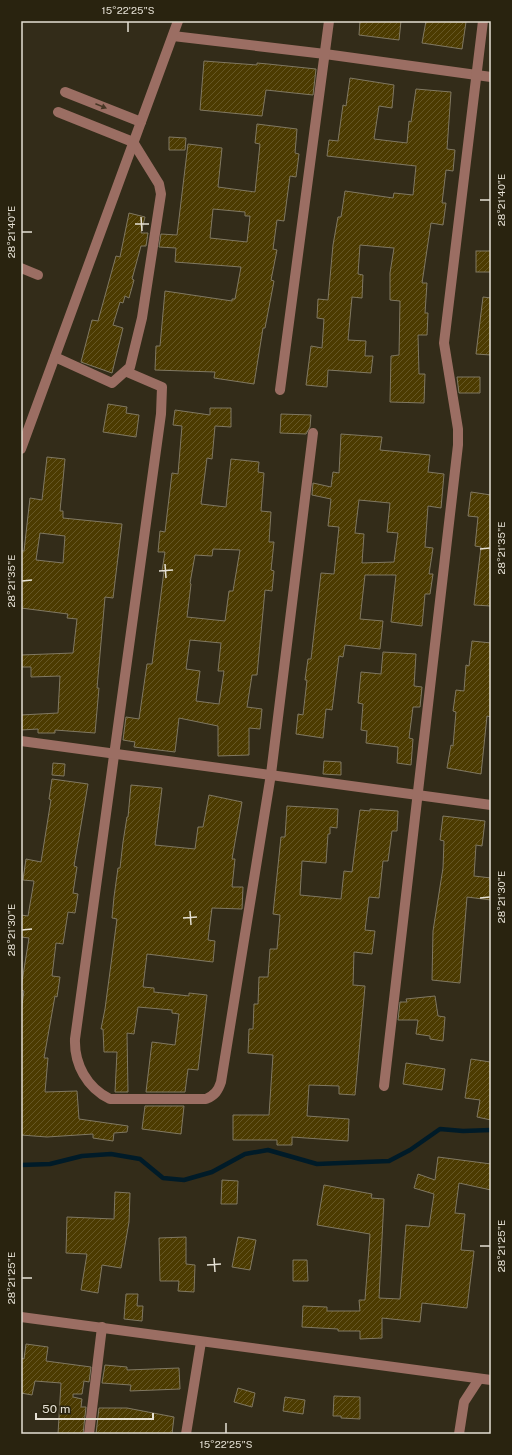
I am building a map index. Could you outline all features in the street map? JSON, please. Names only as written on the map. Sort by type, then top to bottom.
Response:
[{"type":"street","points":[[21,449],[178,21]]},
{"type":"street","points":[[280,390],[330,21]]},
{"type":"street","points":[[384,1086],[458,445],[458,429],[444,343],[483,21]]},
{"type":"street","points":[[173,36],[325,54],[491,77]]},
{"type":"street","points":[[65,92],[141,122]]},
{"type":"street","points":[[55,357],[112,383],[127,372],[130,367],[142,318],[161,194],[159,184],[133,142],[58,112]]},
{"type":"street","points":[[21,268],[38,275]]},
{"type":"street","points":[[127,372],[162,387],[161,414],[75,1039],[75,1052],[79,1066],[85,1076],[102,1095],[110,1099],[206,1099],[214,1096],[221,1082],[271,774],[313,433]]},
{"type":"street","points":[[21,741],[491,805]]},
{"type":"street","points":[[21,1317],[491,1380]]},
{"type":"street","points":[[89,1434],[102,1327]]},
{"type":"street","points":[[186,1434],[201,1342]]},
{"type":"street","points":[[459,1434],[464,1402],[479,1379]]},
{"type":"building","points":[[360,21],[401,21],[399,40],[359,35]]},
{"type":"building","points":[[426,21],[466,22],[462,49],[422,43]]},
{"type":"building","points":[[204,61],[257,65],[257,63],[316,69],[313,95],[266,90],[262,116],[200,110]]},
{"type":"building","points":[[350,78],[394,85],[392,108],[379,106],[374,139],[407,143],[409,121],[411,122],[416,89],[451,92],[447,149],[455,150],[453,171],[446,170],[442,203],[446,203],[443,225],[431,223],[422,283],[427,283],[425,313],[428,313],[427,335],[418,335],[419,374],[425,374],[424,403],[390,402],[391,356],[399,355],[400,301],[390,300],[390,273],[394,248],[360,245],[358,274],[363,275],[362,298],[352,297],[348,340],[366,341],[365,356],[373,356],[371,373],[328,370],[327,387],[306,385],[311,346],[322,348],[324,319],[317,318],[318,299],[328,300],[333,245],[338,217],[341,217],[345,191],[393,198],[394,193],[413,195],[416,166],[327,156],[329,140],[338,141],[343,105],[346,106]]},
{"type":"building","points":[[257,124],[297,129],[295,153],[299,154],[296,177],[290,176],[284,221],[277,220],[273,249],[277,250],[271,280],[274,281],[265,328],[263,328],[254,384],[214,378],[215,372],[155,370],[156,346],[160,346],[165,291],[232,301],[232,299],[235,299],[241,267],[175,262],[176,248],[159,247],[161,234],[177,235],[188,144],[222,148],[218,187],[255,192],[260,144],[255,143]],"holes":[[[213,209],[245,212],[245,216],[250,216],[247,242],[210,238]]]},
{"type":"building","points":[[169,137],[186,138],[185,150],[169,150]]},
{"type":"building","points":[[129,213],[145,217],[141,233],[148,233],[146,246],[141,246],[132,279],[134,280],[129,298],[125,296],[123,303],[120,302],[113,325],[123,328],[112,373],[81,362],[92,320],[98,321],[116,256],[120,257]]},
{"type":"building","points":[[476,251],[491,251],[491,272],[476,272]]},
{"type":"building","points":[[483,297],[491,298],[491,355],[476,354]]},
{"type":"building","points":[[457,377],[480,377],[480,393],[459,393]]},
{"type":"building","points":[[108,404],[127,407],[126,413],[139,415],[136,437],[103,432]]},
{"type":"building","points":[[210,408],[231,408],[231,427],[215,426],[212,459],[207,458],[201,504],[226,507],[231,459],[259,462],[258,472],[264,473],[261,511],[271,512],[269,542],[274,542],[271,570],[274,571],[272,591],[265,590],[257,675],[252,675],[247,707],[262,709],[260,729],[249,728],[249,755],[218,756],[218,726],[179,718],[175,752],[134,747],[135,742],[123,740],[126,717],[139,719],[147,664],[152,664],[164,571],[162,571],[165,552],[158,552],[160,531],[165,532],[172,473],[178,474],[182,426],[173,425],[175,410],[210,415]],"holes":[[[213,549],[240,550],[233,591],[229,591],[225,621],[187,617],[190,583],[195,555],[212,556]],[[190,640],[221,643],[218,671],[224,671],[219,704],[196,701],[200,671],[186,669]]]},
{"type":"building","points":[[281,414],[311,415],[310,427],[306,434],[280,433]]},
{"type":"building","points":[[341,434],[382,437],[380,450],[430,455],[428,472],[444,474],[441,508],[428,506],[425,547],[433,548],[429,574],[433,574],[430,594],[425,594],[422,626],[391,622],[396,575],[365,575],[360,619],[383,621],[380,649],[345,645],[343,657],[339,656],[332,710],[326,709],[323,738],[296,734],[298,714],[303,715],[307,680],[305,680],[308,659],[311,659],[321,573],[334,574],[339,527],[328,526],[331,499],[312,495],[313,483],[331,487],[333,472],[339,473]],"holes":[[[359,500],[390,503],[387,532],[398,533],[394,562],[362,563],[364,534],[355,533]]]},
{"type":"building","points":[[47,457],[65,459],[60,511],[63,511],[63,518],[122,524],[113,598],[105,597],[97,688],[99,688],[95,733],[55,730],[55,733],[38,733],[38,729],[21,730],[21,715],[58,713],[60,676],[31,677],[31,667],[21,667],[21,655],[73,653],[77,619],[67,618],[68,614],[21,608],[21,551],[24,551],[30,498],[42,500]],"holes":[[[40,533],[65,536],[63,563],[36,560]]]},
{"type":"building","points":[[471,492],[491,495],[491,606],[474,605],[481,547],[475,546],[478,517],[468,516]]},
{"type":"building","points":[[472,641],[491,643],[491,717],[487,716],[481,774],[447,768],[451,745],[453,746],[456,712],[453,711],[456,690],[464,691],[466,665],[469,666]]},
{"type":"building","points":[[383,652],[416,654],[414,686],[422,687],[420,707],[413,707],[409,738],[413,739],[411,765],[397,763],[398,747],[366,743],[367,731],[361,730],[363,704],[358,703],[361,672],[381,674]]},
{"type":"building","points":[[324,761],[341,762],[341,775],[323,774]]},
{"type":"building","points":[[53,763],[65,764],[64,776],[52,775]]},
{"type":"building","points":[[52,779],[88,784],[74,866],[77,867],[73,893],[78,894],[75,913],[68,912],[63,944],[56,943],[52,976],[60,977],[57,997],[55,996],[44,1058],[48,1058],[45,1092],[77,1091],[79,1119],[128,1126],[127,1132],[114,1133],[113,1141],[93,1138],[93,1134],[47,1137],[21,1135],[21,1012],[24,991],[21,990],[21,988],[29,938],[21,937],[21,915],[28,916],[34,881],[23,880],[26,859],[41,862],[51,800],[49,799]]},
{"type":"building","points":[[131,785],[162,788],[155,845],[195,849],[198,827],[203,827],[209,795],[242,802],[232,859],[235,859],[232,887],[243,887],[242,909],[212,908],[208,940],[215,941],[213,962],[147,954],[143,987],[154,988],[154,992],[189,996],[189,993],[207,995],[198,1070],[188,1069],[185,1092],[146,1092],[152,1042],[175,1045],[179,1014],[172,1013],[172,1010],[138,1007],[134,1034],[127,1033],[128,1092],[115,1092],[117,1052],[104,1052],[103,1029],[101,1029],[117,919],[112,918],[114,897],[128,817]]},
{"type":"building","points":[[287,806],[338,809],[337,828],[330,827],[330,834],[328,834],[326,863],[302,861],[300,895],[341,899],[344,871],[352,872],[360,810],[370,811],[370,809],[398,811],[397,831],[392,831],[388,861],[383,861],[379,898],[369,897],[365,930],[375,931],[372,954],[354,952],[353,985],[365,986],[355,1095],[339,1094],[339,1086],[309,1085],[307,1116],[349,1119],[348,1141],[292,1137],[292,1145],[277,1145],[277,1140],[233,1140],[233,1115],[269,1115],[273,1055],[248,1053],[249,1029],[253,1029],[254,1004],[258,1004],[259,977],[268,977],[270,949],[277,949],[280,915],[273,914],[281,837],[285,837]]},
{"type":"building","points":[[443,816],[485,821],[482,846],[476,845],[474,876],[491,878],[491,900],[467,897],[460,983],[432,980],[433,931],[443,868],[444,841],[440,840]]},
{"type":"building","points":[[435,996],[438,1016],[445,1017],[443,1041],[430,1039],[430,1036],[416,1034],[418,1020],[398,1020],[400,1002],[407,1002],[406,999]]},
{"type":"building","points":[[471,1059],[490,1062],[491,1120],[477,1117],[480,1100],[465,1098]]},
{"type":"building","points":[[406,1063],[445,1069],[442,1090],[403,1084]]},
{"type":"building","points":[[145,1106],[184,1106],[181,1134],[142,1129]]},
{"type":"building","points":[[438,1157],[491,1164],[491,1190],[459,1183],[455,1213],[465,1214],[461,1250],[474,1251],[467,1308],[422,1303],[420,1322],[382,1318],[382,1338],[360,1339],[360,1331],[338,1331],[338,1329],[302,1327],[303,1306],[327,1307],[327,1311],[360,1311],[359,1300],[365,1300],[370,1234],[317,1225],[324,1185],[372,1194],[371,1198],[384,1199],[379,1298],[400,1299],[406,1225],[429,1227],[434,1194],[414,1188],[418,1174],[435,1180]]},
{"type":"building","points":[[222,1180],[238,1181],[237,1204],[221,1204]]},
{"type":"building","points":[[115,1192],[130,1193],[129,1222],[121,1268],[102,1265],[98,1293],[81,1290],[87,1254],[66,1253],[67,1217],[114,1219]]},
{"type":"building","points":[[186,1237],[186,1264],[195,1265],[194,1292],[178,1291],[179,1281],[160,1281],[159,1238]]},
{"type":"building","points":[[238,1237],[256,1240],[250,1270],[232,1267]]},
{"type":"building","points":[[293,1260],[307,1260],[308,1281],[293,1281]]},
{"type":"building","points":[[126,1294],[138,1294],[137,1306],[143,1306],[142,1321],[124,1319]]},
{"type":"building","points":[[26,1344],[48,1347],[46,1361],[91,1367],[89,1382],[84,1381],[82,1394],[73,1394],[73,1397],[82,1399],[81,1407],[86,1407],[83,1434],[58,1434],[61,1383],[35,1381],[32,1395],[21,1393],[21,1358],[24,1359]]},
{"type":"building","points":[[105,1365],[127,1367],[127,1370],[179,1368],[180,1389],[130,1391],[131,1385],[102,1383]]},
{"type":"building","points":[[238,1388],[255,1393],[252,1407],[234,1402]]},
{"type":"building","points":[[334,1396],[360,1397],[360,1419],[333,1416]]},
{"type":"building","points":[[285,1397],[305,1400],[303,1414],[283,1411]]},
{"type":"building","points":[[99,1408],[127,1408],[174,1417],[172,1434],[96,1434]]},
{"type":"waterway","points":[[21,1165],[50,1164],[82,1156],[111,1154],[140,1159],[163,1178],[184,1180],[212,1172],[245,1154],[268,1150],[317,1164],[389,1161],[410,1150],[440,1129],[463,1131],[491,1130]]}]
